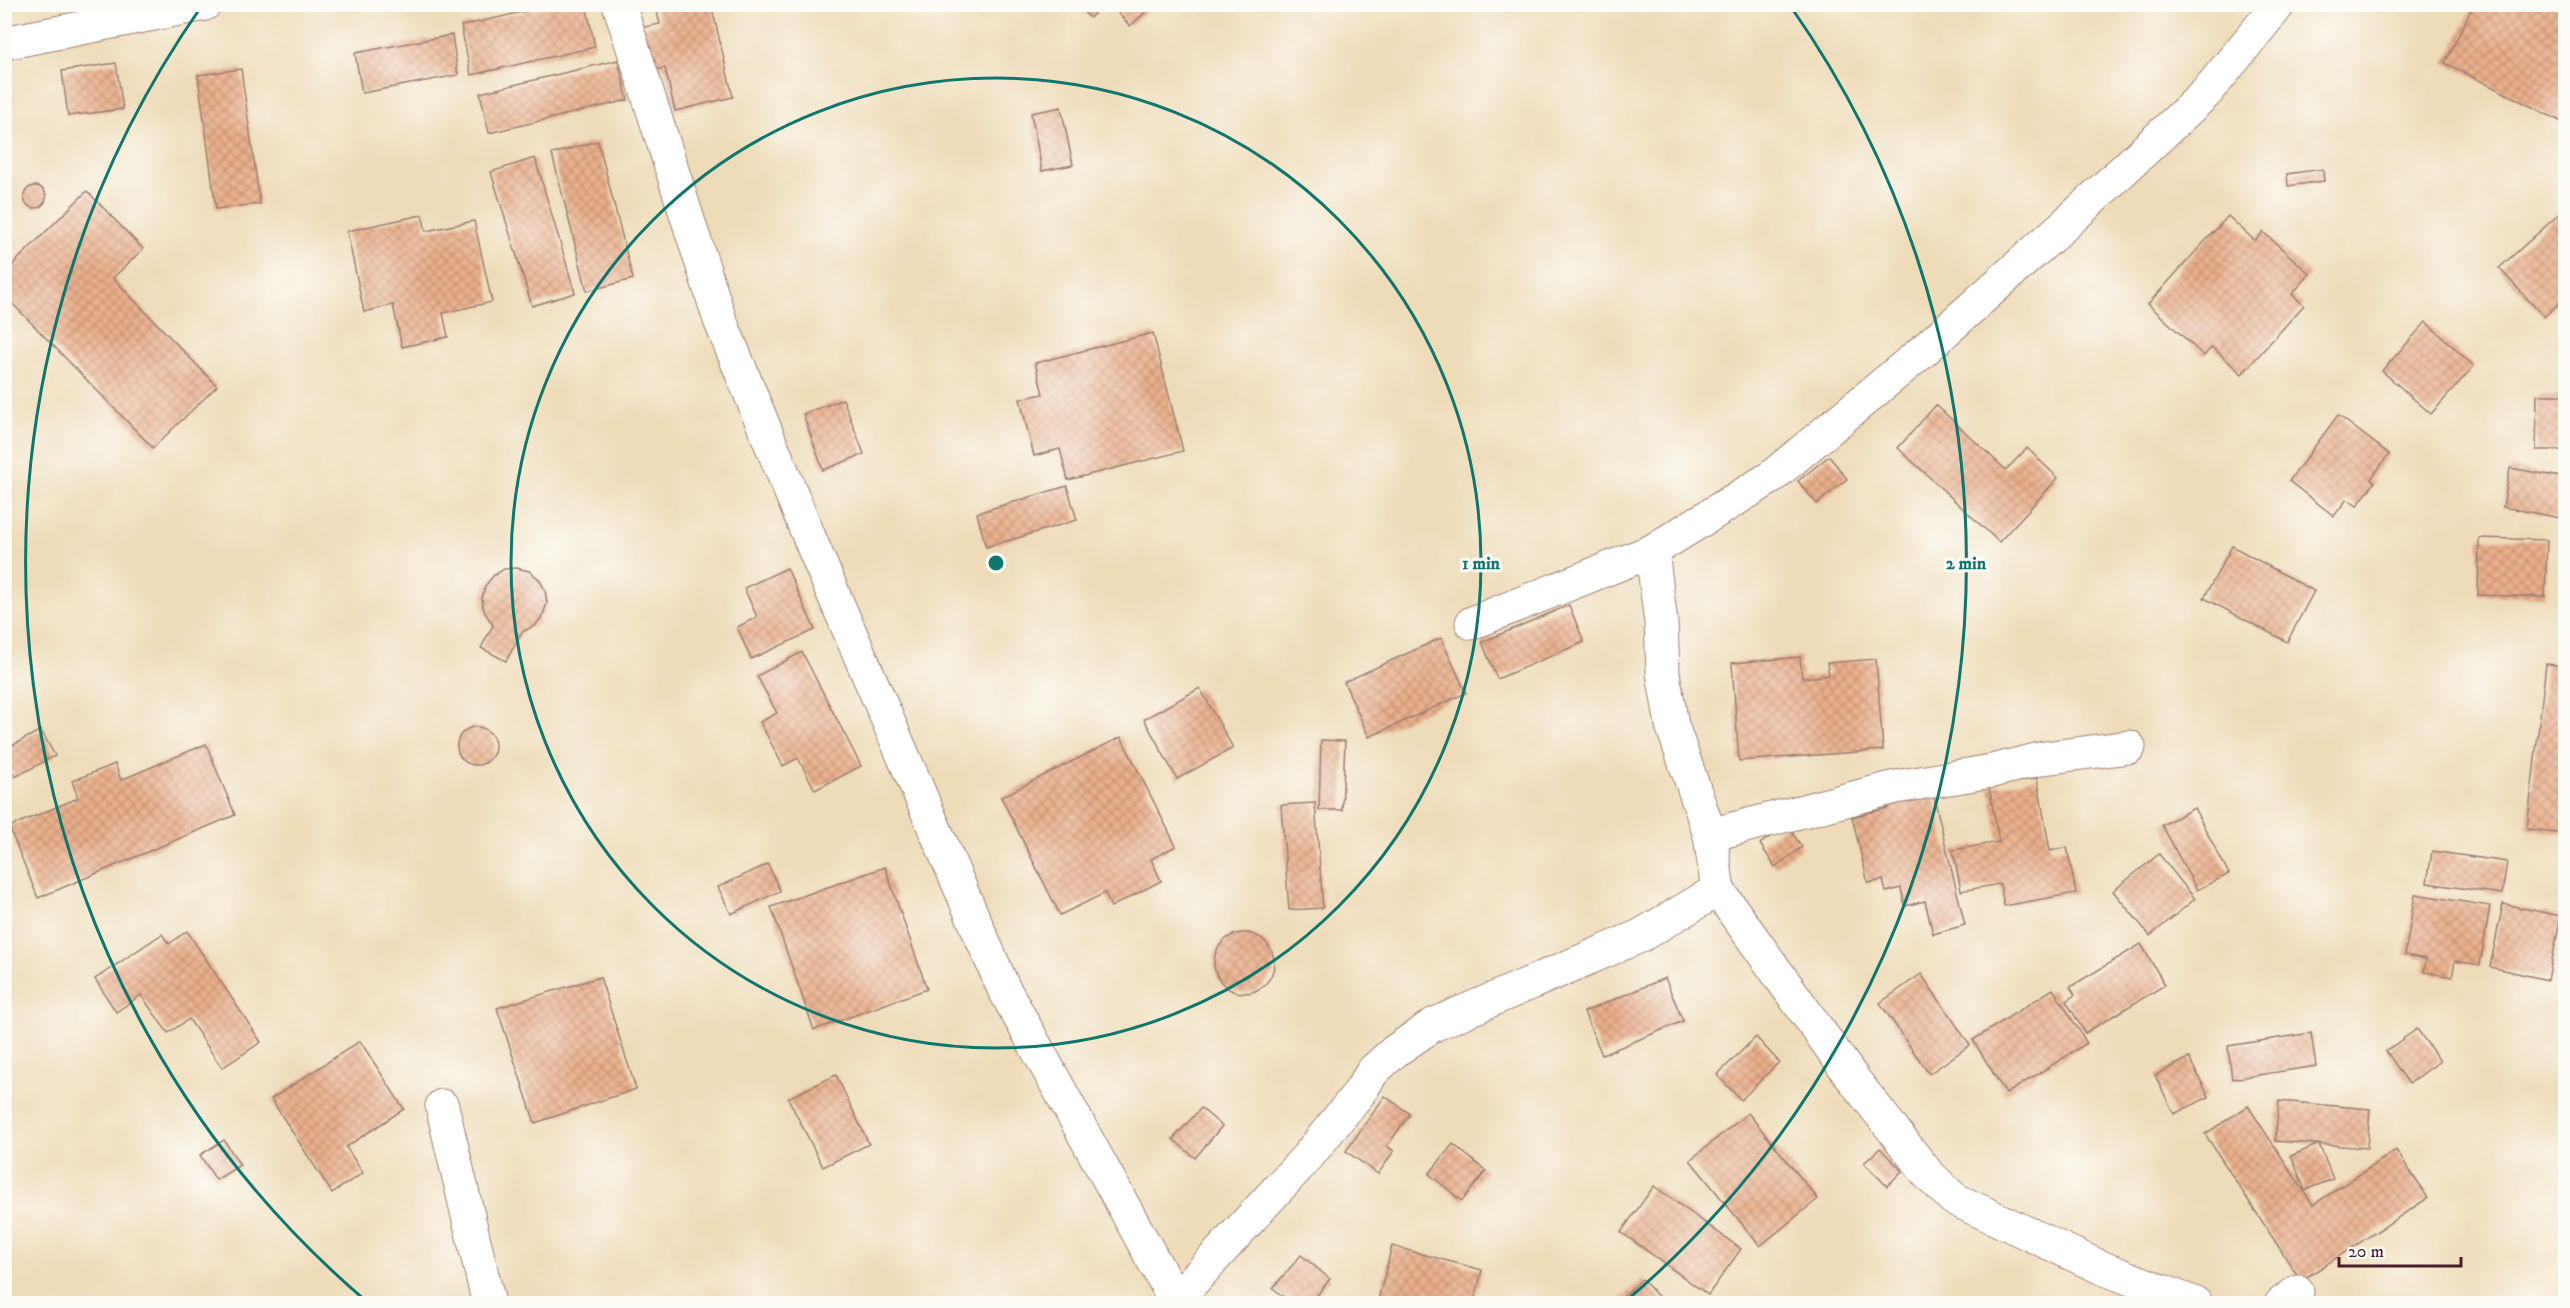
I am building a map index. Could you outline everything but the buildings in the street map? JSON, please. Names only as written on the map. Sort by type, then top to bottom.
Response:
[{"type":"street","points":[[4,43],[206,4]]},
{"type":"street","points":[[619,4],[720,320],[831,589],[1003,987],[1173,1301],[1308,1156],[1359,1093],[1373,1071],[1395,1051],[1433,1025],[1640,936],[1718,890]]},
{"type":"street","points":[[1473,623],[1652,551],[1770,478],[1923,351],[2072,218],[2206,93],[2279,4]]},
{"type":"street","points":[[1652,551],[1661,624],[1663,673],[1672,726],[1710,836],[1718,890],[1854,1080],[1927,1173],[1954,1199],[2100,1267],[2196,1304]]},
{"type":"street","points":[[1710,836],[1896,788],[1992,771],[2044,758],[2129,747]]},
{"type":"street","points":[[442,1106],[489,1304]]}]
